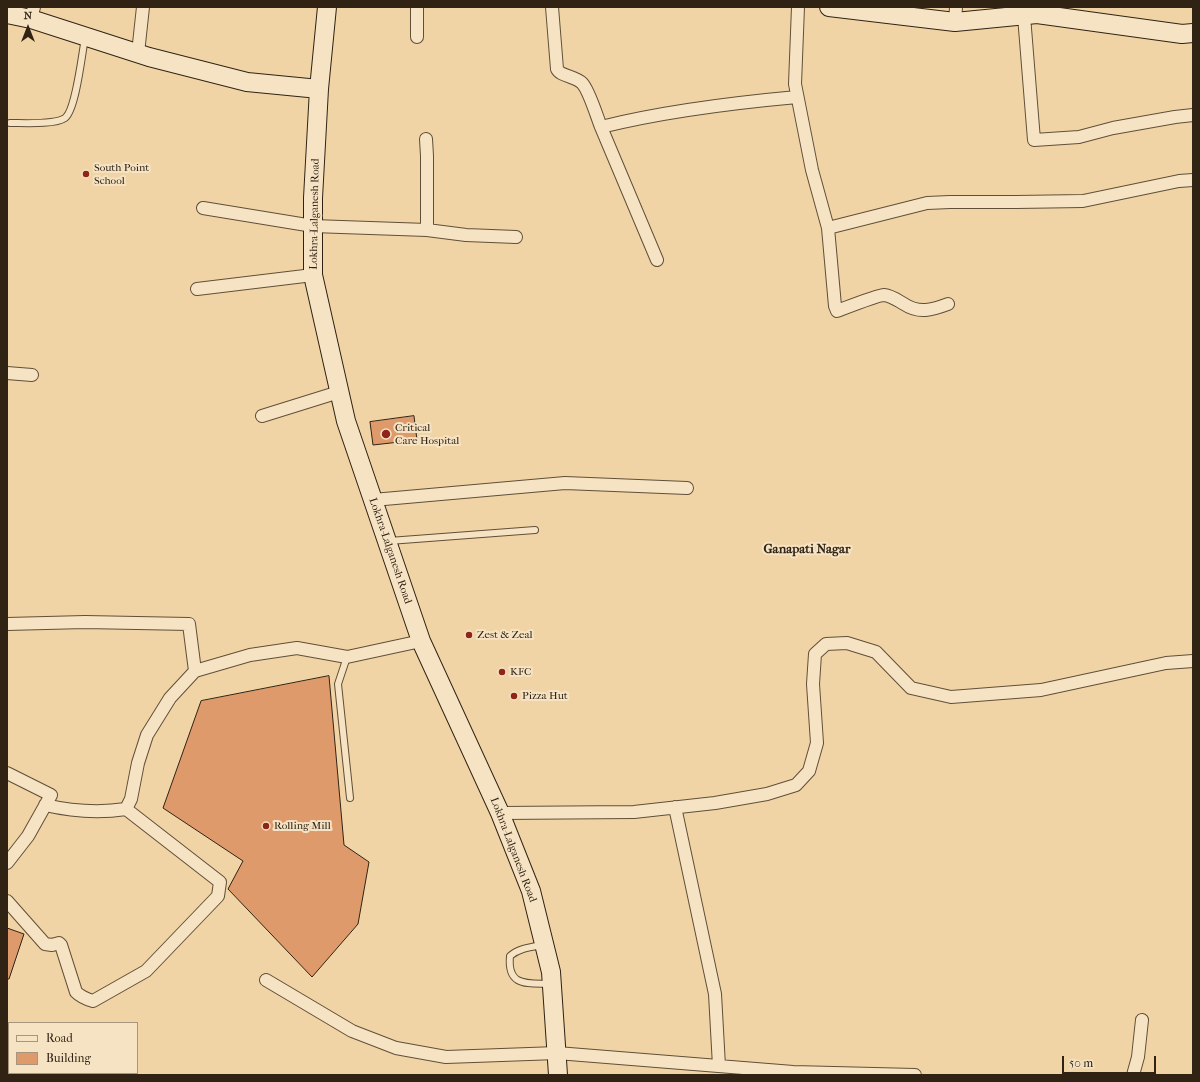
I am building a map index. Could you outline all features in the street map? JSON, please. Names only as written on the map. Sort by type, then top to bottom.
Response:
[{"type":"main road","name":"Lokhra-Lalganesh Road","points":[[327,7],[319,88],[313,198],[313,275],[346,421],[421,641],[500,813],[531,891],[551,972],[558,1075]]},
{"type":"main road","points":[[838,8],[956,15],[989,13],[1024,16],[1037,14],[1182,34],[1193,33]]},
{"type":"main road","points":[[7,14],[33,13],[85,36],[138,53],[247,82],[319,88]]},
{"type":"street","points":[[138,53],[143,7]]},
{"type":"street","points":[[417,7],[417,37]]},
{"type":"street","points":[[552,7],[557,69],[560,73],[577,78],[584,85],[657,260]]},
{"type":"street","points":[[798,7],[795,84],[812,170],[828,228],[835,306],[837,311],[883,295],[897,299],[905,305],[920,310],[931,310],[948,304]]},
{"type":"street","points":[[1024,16],[1034,140],[1079,137],[1113,128],[1193,115]]},
{"type":"street","points":[[601,127],[679,110],[747,101],[797,97]]},
{"type":"street","points":[[426,139],[428,156],[428,230]]},
{"type":"street","points":[[828,228],[927,203],[1083,201],[1179,181],[1193,180]]},
{"type":"street","points":[[203,208],[313,226],[428,230],[466,236],[516,236]]},
{"type":"street","points":[[197,289],[313,275]]},
{"type":"street","points":[[7,373],[32,375]]},
{"type":"street","points":[[262,416],[340,392]]},
{"type":"street","points":[[373,500],[565,484],[687,488]]},
{"type":"street","points":[[7,624],[85,622],[189,624],[195,670]]},
{"type":"street","points":[[126,809],[131,799],[138,763],[147,735],[170,698],[195,670],[250,655],[297,648],[347,657],[421,641]]},
{"type":"street","points":[[500,813],[634,812],[715,803],[767,794],[796,785],[809,770],[817,743],[813,684],[814,654],[826,644],[847,643],[876,652],[911,688],[951,697],[1041,690],[1166,663],[1193,661]]},
{"type":"street","points":[[7,774],[51,795],[28,836],[9,857]]},
{"type":"street","points":[[7,901],[45,944],[52,945],[59,943],[62,945],[76,992],[79,996],[93,1001],[146,971],[218,896],[220,882],[126,809],[106,812],[59,808],[45,805]]},
{"type":"street","points":[[675,807],[715,994],[719,1066]]},
{"type":"street","points":[[266,980],[352,1031],[396,1048],[446,1057],[557,1053],[793,1072],[915,1075]]},
{"type":"street","points":[[1133,1075],[1138,1057],[1142,1020]]},
{"type":"lane","points":[[10,123],[51,123],[66,118],[73,106],[85,36]]},
{"type":"lane","points":[[387,542],[535,530]]},
{"type":"lane","points":[[347,657],[338,684],[350,798]]},
{"type":"lane","points":[[544,945],[524,948],[515,952],[510,956],[509,966],[513,977],[518,982],[552,984]]},
{"type":"building","points":[[414,416],[417,440],[373,445],[370,422]]},
{"type":"building","name":"Rolling Mill","points":[[329,676],[344,845],[369,862],[358,924],[312,977],[228,889],[243,861],[163,808],[201,701]]},
{"type":"building","points":[[7,928],[24,934],[9,979],[7,979]]},
{"type":"place","name":"South Point School","points":[[86,174]]},
{"type":"place","name":"Critical Care Hospital","points":[[386,434]]},
{"type":"place","name":"Zest & Zeal","points":[[469,635]]},
{"type":"place","name":"KFC","points":[[502,672]]},
{"type":"place","name":"Pizza Hut","points":[[514,696]]},
{"type":"place","name":"Rolling Mill","points":[[266,826]]},
{"type":"district","name":"Ganapati Nagar","points":[[807,550]]}]
